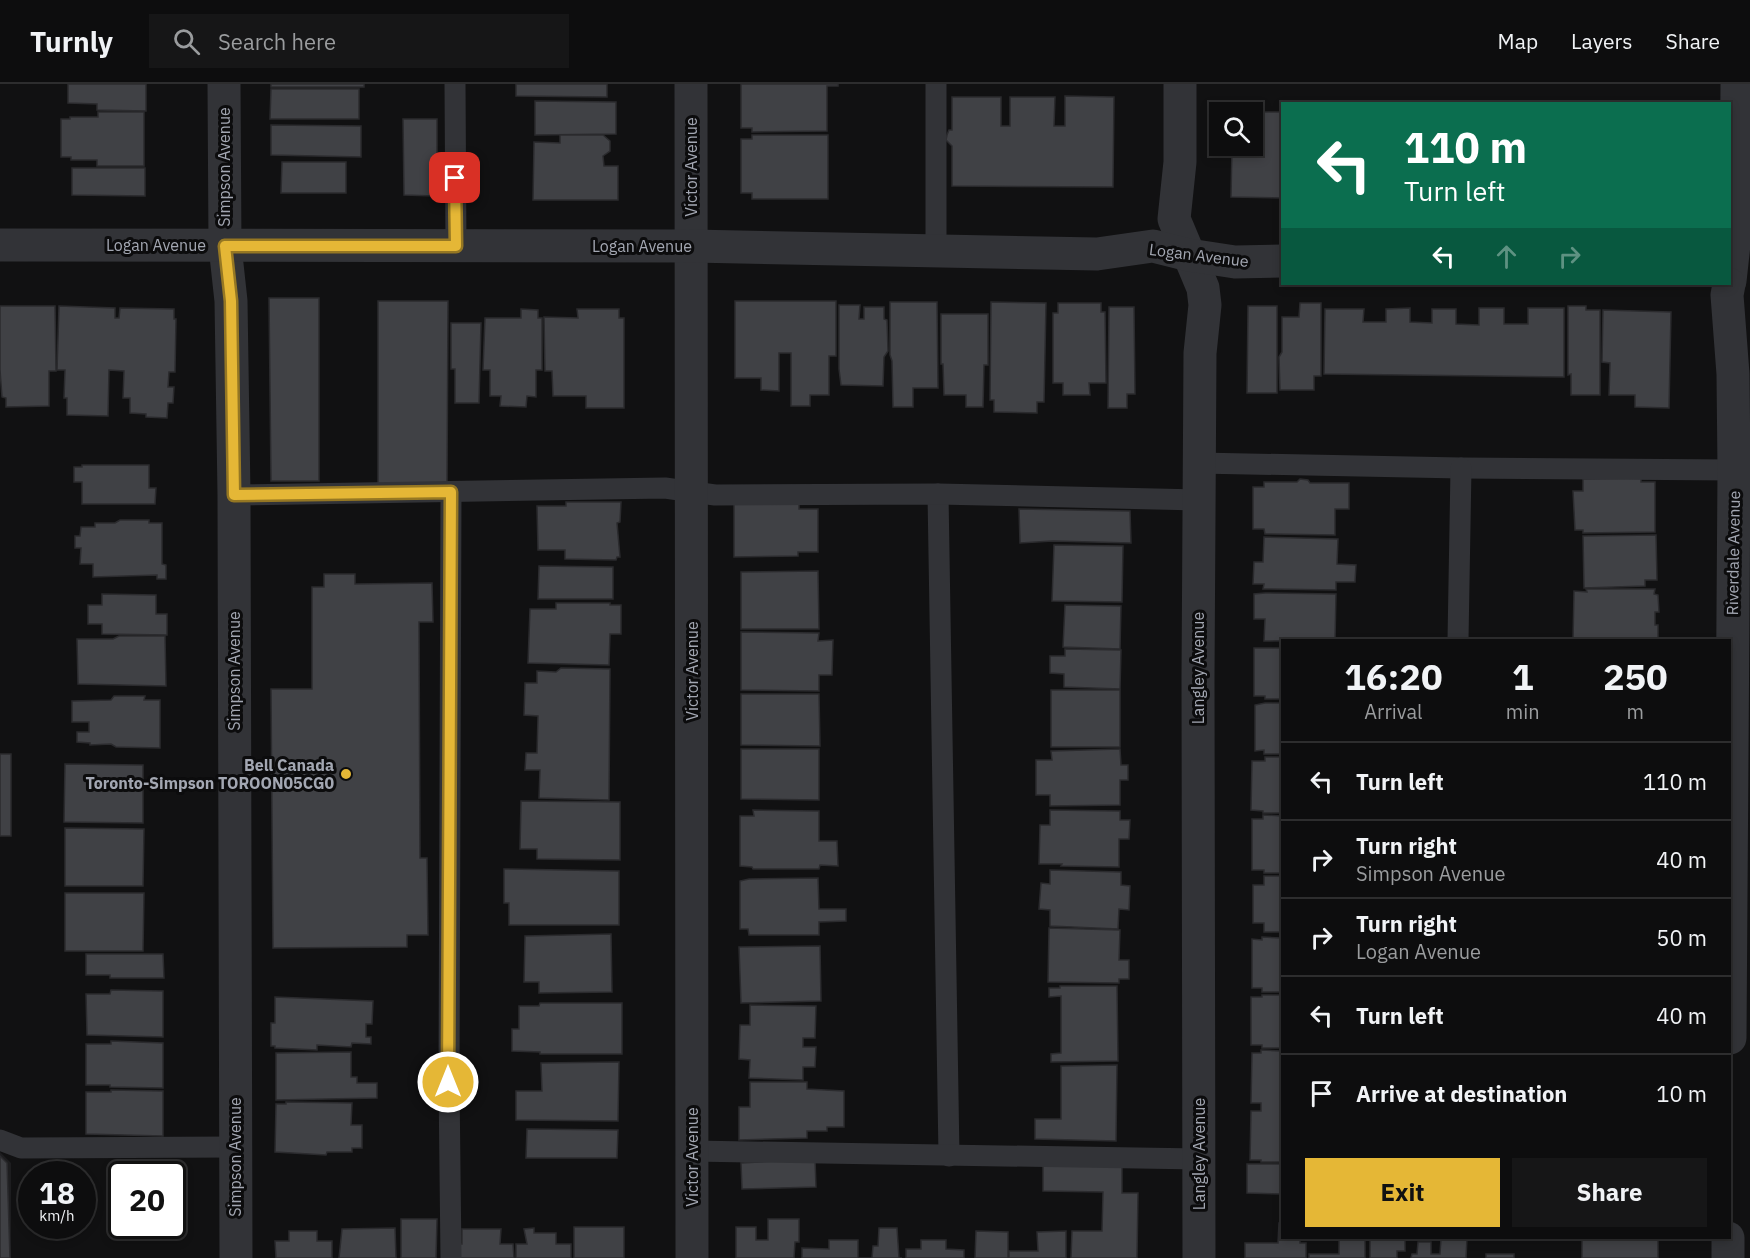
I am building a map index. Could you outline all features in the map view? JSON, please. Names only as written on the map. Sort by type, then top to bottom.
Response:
[{"type":"street","name":"Simpson Avenue","points":[[224,84],[225,246],[231,301],[234,495],[236,1258]]},
{"type":"street","name":"Victor Avenue","points":[[691,84],[692,1258]]},
{"type":"street","name":"Langley Avenue","points":[[1180,84],[1180,162],[1174,219],[1203,288],[1205,305],[1200,353],[1199,463],[1199,1258]]},
{"type":"street","name":"Riverdale Avenue","points":[[1734,267],[1737,84]]},
{"type":"street","name":"Logan Avenue","points":[[0,245],[692,246],[1097,254],[1153,246],[1189,255],[1234,262],[1281,261]]},
{"type":"street","name":"Riverdale Avenue","points":[[1730,285],[1727,295],[1733,374],[1734,470],[1742,521],[1731,995]]},
{"type":"street","points":[[1728,1239],[1728,1258]]},
{"type":"lane","points":[[455,84],[456,246]]},
{"type":"lane","points":[[936,84],[936,252]]},
{"type":"lane","points":[[1199,463],[1734,470]]},
{"type":"lane","points":[[1458,639],[1461,468]]},
{"type":"lane","points":[[234,495],[665,488],[715,495],[938,494],[1199,500]]},
{"type":"lane","points":[[451,492],[448,1082],[452,1258]]},
{"type":"lane","points":[[938,494],[949,1156]]},
{"type":"lane","points":[[0,1140],[21,1148],[236,1147]]},
{"type":"lane","points":[[692,1151],[1199,1159]]},
{"type":"shaded area","points":[[0,1152],[11,1163],[11,1258],[0,1258]]},
{"type":"building","points":[[68,84],[146,84],[146,111],[97,110],[97,104],[68,103]]},
{"type":"building","points":[[271,84],[364,84],[364,87],[271,87]]},
{"type":"building","points":[[516,84],[607,84],[607,97],[516,96]]},
{"type":"building","points":[[741,84],[838,84],[838,86],[827,86],[827,131],[752,132],[752,128],[741,128]]},
{"type":"building","points":[[271,89],[359,89],[359,119],[270,119]]},
{"type":"building","points":[[1065,96],[1114,97],[1113,187],[952,186],[952,146],[946,140],[949,130],[952,130],[952,97],[1001,97],[1001,126],[1010,126],[1010,97],[1055,97],[1054,126],[1065,126]]},
{"type":"building","points":[[535,101],[616,102],[616,134],[535,135]]},
{"type":"building","points":[[98,112],[144,112],[144,166],[97,166],[97,160],[71,160],[71,157],[61,157],[61,119],[98,117]]},
{"type":"building","points":[[1263,112],[1281,112],[1281,198],[1231,197],[1232,156],[1263,156]]},
{"type":"building","points":[[403,119],[437,119],[435,196],[404,195]]},
{"type":"building","points":[[271,125],[361,126],[361,157],[271,155]]},
{"type":"building","points":[[560,135],[603,135],[610,141],[610,151],[603,156],[604,166],[618,166],[618,200],[533,200],[534,142],[560,143]]},
{"type":"building","points":[[752,135],[828,135],[828,199],[752,199],[752,193],[741,193],[741,139],[752,139]]},
{"type":"building","points":[[282,162],[346,162],[346,193],[281,193]]},
{"type":"building","points":[[72,168],[145,168],[145,196],[72,195]]},
{"type":"building","points":[[269,298],[319,298],[319,481],[271,481]]},
{"type":"building","points":[[378,301],[448,301],[447,486],[378,486]]},
{"type":"building","points":[[735,301],[836,301],[836,356],[829,356],[829,395],[810,395],[810,406],[791,406],[791,353],[779,353],[779,391],[761,390],[761,378],[735,378]]},
{"type":"building","points":[[890,302],[937,302],[938,388],[913,388],[913,407],[893,407]]},
{"type":"building","points":[[991,302],[1046,303],[1044,402],[1037,402],[1037,413],[994,412],[994,400],[990,400]]},
{"type":"building","points":[[1058,303],[1101,303],[1101,312],[1105,312],[1106,383],[1089,383],[1090,395],[1063,395],[1063,383],[1053,383],[1053,313],[1058,313]]},
{"type":"building","points":[[1300,303],[1321,303],[1321,376],[1314,376],[1314,390],[1280,390],[1279,357],[1282,352],[1282,317],[1299,317]]},
{"type":"building","points":[[839,305],[860,305],[859,319],[864,319],[864,307],[884,307],[884,319],[887,320],[888,351],[884,357],[883,386],[841,385]]},
{"type":"building","points":[[0,306],[55,306],[56,371],[49,371],[49,406],[6,407],[6,398],[2,397],[0,370]]},
{"type":"building","points":[[59,306],[115,308],[115,318],[119,318],[120,308],[174,309],[174,319],[176,319],[175,372],[169,372],[168,387],[174,387],[173,403],[168,403],[167,418],[146,417],[146,414],[130,413],[130,398],[123,398],[124,371],[109,370],[108,416],[67,415],[67,398],[64,398],[65,370],[57,370]]},
{"type":"building","points":[[1248,306],[1277,306],[1277,393],[1247,393]]},
{"type":"building","points":[[1568,306],[1586,306],[1586,310],[1600,310],[1600,395],[1571,395],[1571,374],[1568,375]]},
{"type":"building","points":[[1109,307],[1134,307],[1135,394],[1127,394],[1127,408],[1108,408]]},
{"type":"building","points":[[1410,308],[1410,322],[1432,323],[1432,309],[1456,309],[1456,324],[1479,325],[1479,308],[1504,308],[1504,324],[1528,324],[1528,308],[1564,308],[1564,377],[1324,374],[1325,309],[1364,309],[1363,322],[1386,322],[1386,309]]},
{"type":"building","points":[[521,309],[538,310],[538,318],[542,318],[542,370],[536,370],[536,397],[527,396],[526,407],[500,406],[501,396],[490,396],[490,370],[483,370],[485,318],[521,318]]},
{"type":"building","points":[[577,309],[619,309],[619,318],[624,318],[624,408],[586,408],[586,396],[553,396],[552,371],[545,371],[544,317],[578,318]]},
{"type":"building","points":[[1603,310],[1671,312],[1669,408],[1635,407],[1635,395],[1609,395],[1610,363],[1602,362]]},
{"type":"building","points":[[941,314],[988,314],[988,365],[984,365],[983,407],[966,407],[966,395],[944,395],[943,364],[941,364]]},
{"type":"building","points":[[451,323],[481,323],[479,403],[455,403],[455,369],[451,369]]},
{"type":"building","points":[[82,465],[149,465],[149,488],[156,488],[155,504],[82,504],[82,482],[74,482],[74,467],[82,467]]},
{"type":"building","points":[[1641,478],[1641,482],[1655,482],[1655,532],[1583,533],[1583,530],[1575,530],[1573,491],[1583,491],[1583,479]]},
{"type":"building","points":[[1300,479],[1308,480],[1310,483],[1349,483],[1349,509],[1335,509],[1335,535],[1265,534],[1264,529],[1253,529],[1253,487],[1264,487],[1264,482],[1297,482]]},
{"type":"building","points":[[566,502],[621,502],[620,522],[617,523],[620,557],[616,560],[565,559],[565,550],[538,550],[537,506],[566,506]]},
{"type":"building","points":[[799,502],[799,509],[818,509],[818,552],[798,552],[798,556],[734,557],[734,503]]},
{"type":"building","points":[[1019,509],[1130,511],[1131,543],[1053,541],[1020,543]]},
{"type":"building","points":[[120,520],[149,520],[149,523],[162,523],[162,564],[166,565],[166,579],[157,579],[157,575],[93,577],[93,564],[80,564],[81,548],[75,548],[75,536],[80,536],[81,527],[95,527],[95,523],[115,523]]},
{"type":"building","points":[[1656,535],[1657,580],[1645,580],[1645,586],[1584,588],[1583,536]]},
{"type":"building","points":[[1264,537],[1338,539],[1337,564],[1356,565],[1355,582],[1336,582],[1336,590],[1263,589],[1264,584],[1253,584],[1254,562],[1263,562]]},
{"type":"building","points":[[1054,545],[1123,546],[1122,602],[1052,601]]},
{"type":"building","points":[[539,566],[613,567],[613,599],[538,599]]},
{"type":"building","points":[[818,571],[819,629],[741,629],[741,572]]},
{"type":"building","name":"Bell Canada Toronto-Simpson TOROON05CG0","points":[[324,574],[355,574],[355,584],[432,583],[433,622],[419,622],[420,858],[427,858],[428,935],[407,935],[407,947],[273,948],[271,689],[312,689],[312,587],[324,587]]},
{"type":"building","points":[[1586,589],[1655,589],[1654,594],[1658,595],[1659,612],[1655,612],[1655,625],[1658,625],[1658,639],[1573,639],[1574,591],[1587,592]]},
{"type":"building","points":[[102,594],[156,595],[156,614],[167,614],[167,635],[102,634],[102,624],[88,624],[88,605],[102,605]]},
{"type":"building","points":[[1254,594],[1336,594],[1335,639],[1264,641],[1265,619],[1254,619]]},
{"type":"building","points":[[556,603],[621,605],[621,634],[610,634],[609,665],[528,663],[530,609],[556,609]]},
{"type":"building","points":[[1065,605],[1121,606],[1120,649],[1063,647]]},
{"type":"building","points":[[741,632],[819,633],[818,641],[833,640],[832,675],[819,675],[819,691],[741,690]]},
{"type":"building","points":[[119,636],[165,636],[166,686],[78,684],[77,639],[113,639]]},
{"type":"building","points":[[1254,648],[1281,648],[1281,699],[1254,696]]},
{"type":"building","points":[[1065,649],[1121,650],[1120,689],[1064,687],[1064,674],[1050,673],[1050,656],[1065,656]]},
{"type":"building","points":[[561,668],[610,669],[609,800],[539,798],[540,770],[525,770],[526,753],[537,753],[538,716],[524,715],[525,683],[537,683],[537,671],[556,672]]},
{"type":"building","points":[[1051,690],[1120,690],[1120,747],[1051,747]]},
{"type":"building","points":[[741,694],[819,694],[820,746],[741,745]]},
{"type":"building","points":[[114,696],[145,696],[144,700],[160,700],[160,748],[116,747],[111,744],[90,745],[90,743],[77,742],[77,732],[89,732],[89,722],[72,722],[72,701],[111,700]]},
{"type":"building","points":[[1281,703],[1281,754],[1264,754],[1264,750],[1255,751],[1255,705]]},
{"type":"building","points":[[741,749],[819,749],[819,800],[741,799]]},
{"type":"building","points":[[1120,749],[1121,765],[1128,765],[1128,780],[1120,780],[1120,805],[1050,806],[1050,795],[1036,795],[1036,760],[1052,760],[1051,751]]},
{"type":"building","points":[[0,754],[11,754],[11,836],[0,836]]},
{"type":"building","points":[[1265,757],[1281,757],[1281,813],[1251,810],[1252,761],[1265,761]]},
{"type":"building","points":[[65,764],[143,765],[143,823],[64,822]]},
{"type":"building","points":[[521,801],[620,802],[620,860],[537,859],[537,849],[520,849]]},
{"type":"building","points":[[753,810],[819,811],[819,841],[837,841],[838,866],[820,865],[819,869],[753,869],[740,866],[740,816],[754,816]]},
{"type":"building","points":[[1050,810],[1120,811],[1120,820],[1130,820],[1129,839],[1119,839],[1119,867],[1039,864],[1040,825],[1050,825]]},
{"type":"building","points":[[1263,815],[1281,816],[1281,873],[1252,870],[1252,819],[1263,819]]},
{"type":"building","points":[[65,828],[144,829],[143,886],[65,886]]},
{"type":"building","points":[[504,869],[619,871],[619,925],[509,925],[509,903],[504,903]]},
{"type":"building","points":[[1050,870],[1121,872],[1121,885],[1130,886],[1129,910],[1119,909],[1118,929],[1050,926],[1050,910],[1039,909],[1041,883],[1050,884]]},
{"type":"building","points":[[1264,876],[1281,876],[1281,932],[1264,932],[1264,923],[1253,923],[1253,885],[1264,885]]},
{"type":"building","points":[[818,878],[819,909],[846,909],[846,921],[819,922],[819,935],[749,935],[748,929],[740,929],[740,881]]},
{"type":"building","points":[[65,893],[144,893],[143,951],[65,951]]},
{"type":"building","points":[[1049,928],[1120,930],[1119,960],[1129,960],[1129,979],[1119,979],[1119,983],[1048,982]]},
{"type":"building","points":[[611,934],[612,992],[539,993],[539,982],[524,982],[525,936]]},
{"type":"building","points":[[1262,937],[1281,938],[1281,992],[1262,992],[1262,988],[1252,988],[1252,939],[1262,940]]},
{"type":"building","points":[[820,946],[821,1001],[741,1003],[739,947]]},
{"type":"building","points":[[86,954],[163,954],[164,978],[110,978],[110,975],[86,975]]},
{"type":"building","points":[[1060,986],[1117,986],[1118,1061],[1051,1062],[1051,1054],[1061,1053],[1061,996],[1049,997],[1049,988],[1060,988]]},
{"type":"building","points":[[111,990],[163,991],[163,1037],[87,1035],[86,994],[110,994]]},
{"type":"building","points":[[1262,995],[1281,995],[1281,1048],[1262,1048],[1262,1045],[1251,1045],[1251,997],[1262,997]]},
{"type":"building","points":[[275,997],[373,1001],[372,1024],[366,1024],[366,1037],[371,1037],[371,1044],[352,1043],[351,1047],[317,1045],[317,1050],[275,1048],[271,1046],[271,1023],[275,1023]]},
{"type":"building","points":[[540,1003],[622,1003],[622,1054],[540,1054],[540,1052],[512,1051],[512,1029],[519,1029],[519,1006],[539,1006]]},
{"type":"building","points":[[750,1005],[816,1006],[815,1038],[803,1038],[803,1047],[816,1047],[815,1067],[803,1067],[803,1080],[749,1078],[750,1060],[739,1059],[740,1025],[750,1025]]},
{"type":"building","points":[[111,1041],[163,1043],[163,1088],[86,1085],[86,1044],[111,1044]]},
{"type":"building","points":[[1261,1050],[1281,1051],[1281,1162],[1250,1160],[1251,1111],[1261,1111],[1261,1103],[1251,1103],[1252,1053],[1261,1053]]},
{"type":"building","points":[[351,1052],[351,1077],[357,1077],[357,1083],[377,1083],[377,1098],[276,1100],[276,1053]]},
{"type":"building","points":[[619,1062],[618,1121],[516,1120],[516,1091],[542,1091],[541,1063]]},
{"type":"building","points":[[1117,1065],[1116,1141],[1035,1139],[1035,1119],[1061,1119],[1061,1066]]},
{"type":"building","points":[[750,1082],[807,1082],[807,1089],[844,1091],[844,1127],[827,1127],[827,1131],[807,1131],[807,1138],[739,1140],[739,1107],[750,1107]]},
{"type":"building","points":[[111,1090],[163,1091],[163,1136],[86,1134],[86,1092],[111,1092]]},
{"type":"building","points":[[286,1102],[352,1103],[351,1125],[362,1125],[362,1148],[352,1148],[352,1152],[327,1152],[326,1155],[275,1152],[276,1104],[286,1104]]},
{"type":"building","points":[[527,1129],[618,1130],[617,1158],[526,1158]]},
{"type":"building","points":[[0,1156],[7,1163],[10,1258],[0,1258]]},
{"type":"building","points":[[815,1159],[816,1187],[742,1189],[741,1163]]},
{"type":"building","points":[[1043,1163],[1122,1163],[1122,1193],[1138,1193],[1137,1258],[1071,1258],[1072,1231],[1102,1231],[1103,1192],[1043,1191]]},
{"type":"building","points":[[1247,1164],[1281,1164],[1281,1194],[1247,1193]]},
{"type":"building","points":[[401,1219],[437,1219],[436,1258],[401,1258]]},
{"type":"building","points":[[768,1219],[799,1219],[799,1242],[795,1242],[794,1258],[736,1258],[736,1227],[756,1227],[756,1240],[768,1240]]},
{"type":"building","points":[[1279,1223],[1281,1223],[1281,1239],[1300,1239],[1300,1243],[1306,1243],[1306,1258],[1245,1258],[1245,1243],[1278,1243]]},
{"type":"building","points":[[574,1227],[624,1227],[624,1258],[574,1258]]},
{"type":"building","points":[[395,1228],[396,1258],[339,1258],[342,1229]]},
{"type":"building","points":[[534,1228],[534,1233],[556,1233],[556,1244],[571,1244],[571,1258],[516,1258],[516,1244],[527,1244],[524,1229]]},
{"type":"building","points":[[879,1228],[897,1228],[899,1258],[872,1258],[873,1246],[878,1246]]},
{"type":"building","points":[[462,1229],[501,1229],[500,1244],[513,1244],[514,1258],[458,1258],[458,1244],[462,1244]]},
{"type":"building","points":[[289,1231],[317,1231],[317,1241],[332,1241],[332,1258],[276,1258],[275,1241],[289,1241]]},
{"type":"building","points":[[976,1231],[1008,1232],[1008,1258],[975,1258]]},
{"type":"building","points":[[1066,1231],[1066,1258],[1009,1258],[1009,1251],[1038,1251],[1037,1232]]},
{"type":"building","points":[[1339,1239],[1365,1239],[1365,1258],[1309,1258],[1309,1254],[1339,1254]]},
{"type":"building","points":[[1370,1239],[1405,1239],[1405,1251],[1397,1251],[1397,1258],[1370,1258]]},
{"type":"building","points":[[1441,1239],[1467,1239],[1466,1258],[1411,1258],[1412,1254],[1417,1254],[1418,1242],[1431,1242],[1431,1254],[1440,1254]]},
{"type":"building","points":[[1582,1239],[1658,1239],[1658,1258],[1582,1258]]},
{"type":"building","points":[[829,1240],[858,1240],[858,1258],[802,1258],[802,1248],[829,1249]]},
{"type":"building","points":[[921,1240],[946,1240],[946,1249],[964,1250],[964,1258],[906,1258],[906,1249],[921,1249]]},
{"type":"building","points":[[1486,1254],[1514,1254],[1514,1258],[1486,1258]]},
{"type":"place","name":"Bell Canada Toronto-Simpson TOROON05CG0","points":[[346,774]]},
{"type":"route","points":[[448,1082],[451,492],[234,495],[231,301],[225,246],[456,246],[455,178]]}]
